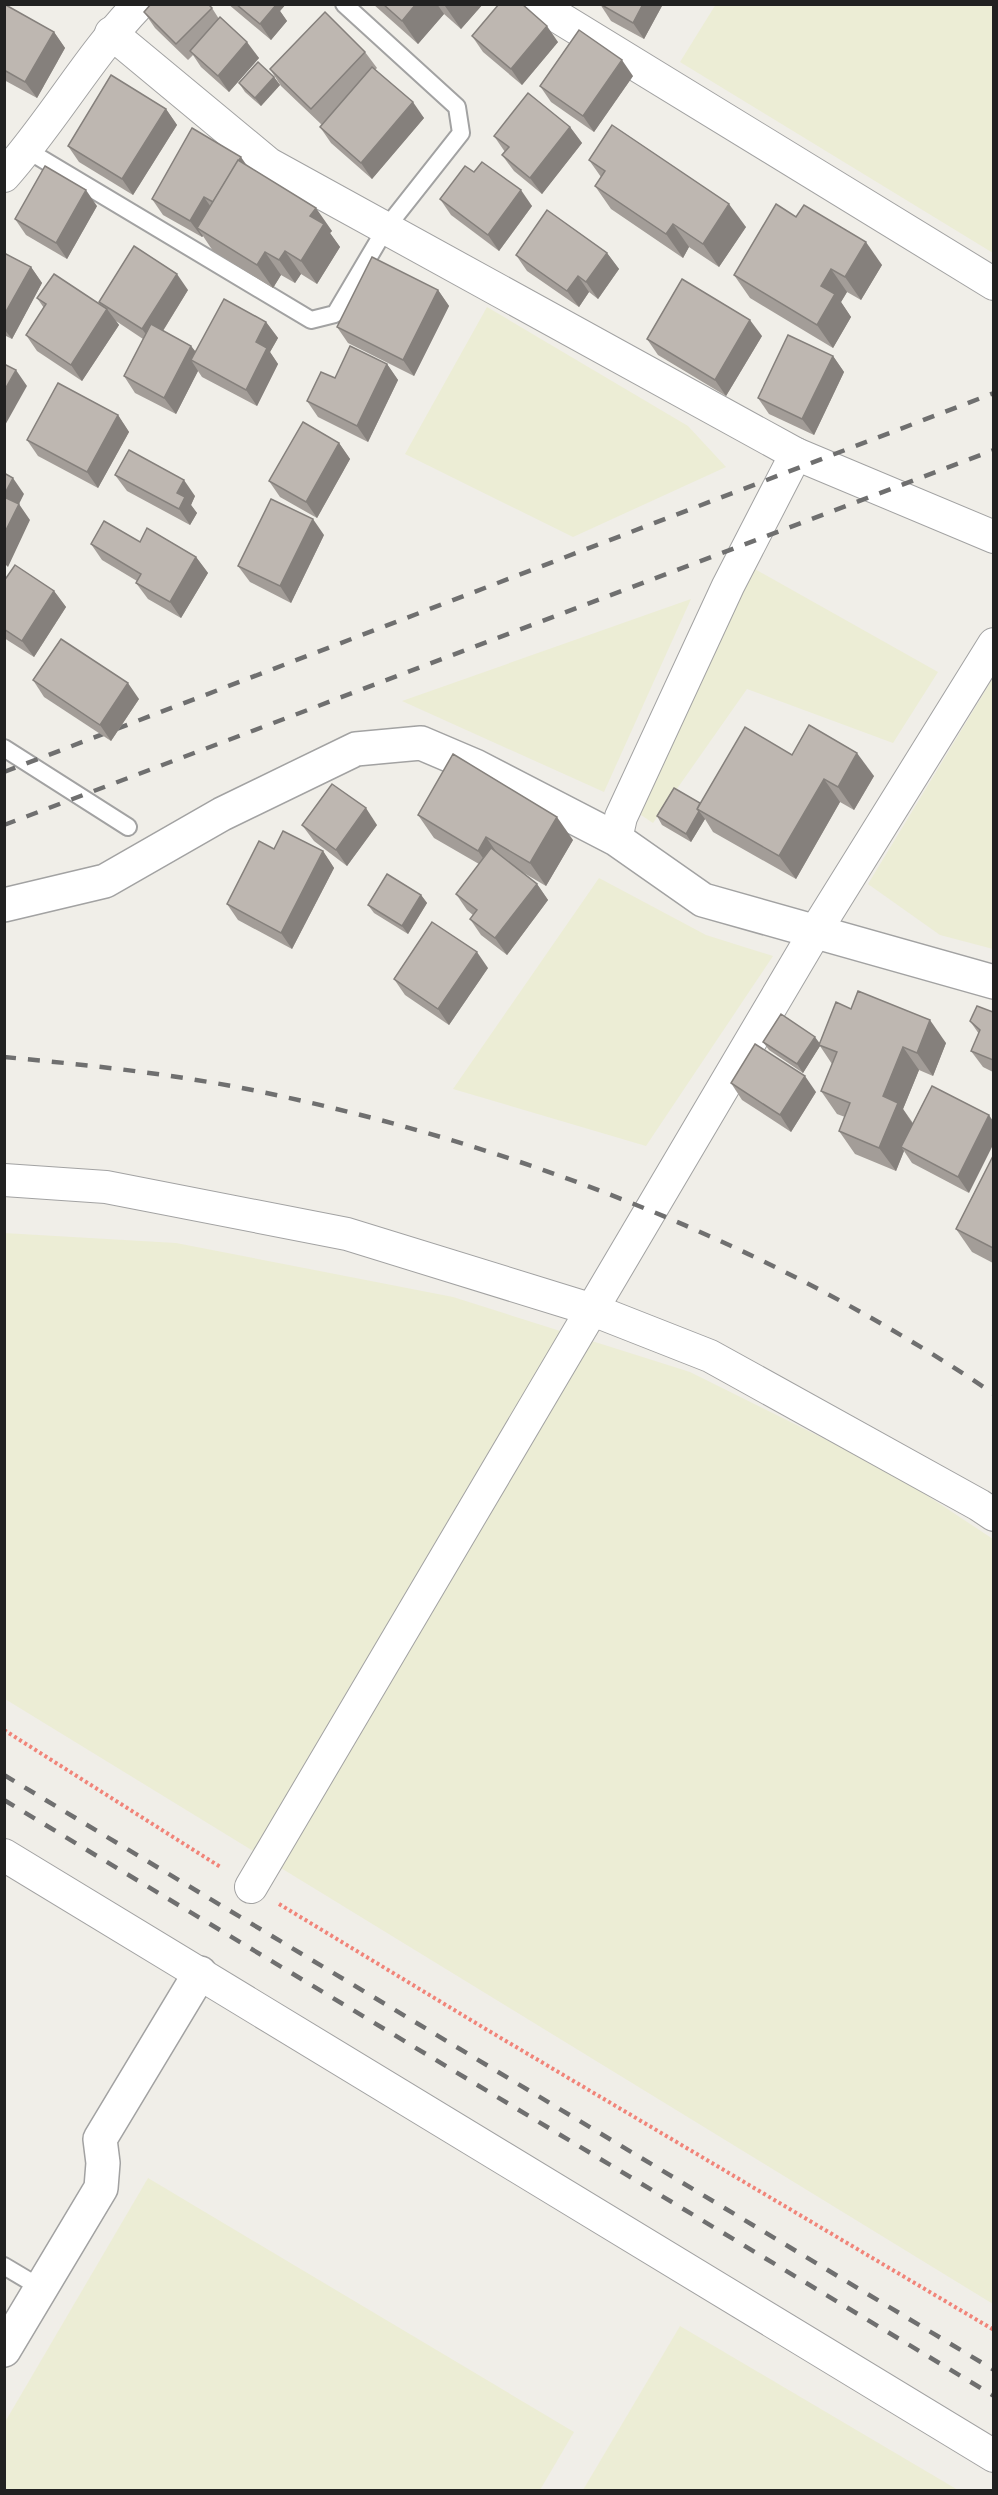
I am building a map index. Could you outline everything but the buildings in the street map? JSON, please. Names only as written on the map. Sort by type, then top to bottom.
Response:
[{"type":"street","points":[[4,176],[27,150],[111,33],[139,4]]},
{"type":"street","points":[[537,4],[993,284]]},
{"type":"street","points":[[111,33],[269,164],[796,454],[993,537]]},
{"type":"street","points":[[616,839],[621,817],[728,586],[796,454]]},
{"type":"street","points":[[251,1887],[815,932],[993,644]]},
{"type":"street","points":[[4,905],[105,881],[222,814],[356,749],[421,743],[475,766],[616,839],[703,900],[993,982]]},
{"type":"street","points":[[4,1180],[106,1186],[347,1234],[593,1310],[710,1356],[969,1499],[993,1515]]},
{"type":"street","points":[[4,1855],[993,2456]]},
{"type":"street","points":[[4,2350],[100,2188],[103,2163],[100,2139],[200,1973]]},
{"type":"lane","points":[[27,150],[311,320],[335,314],[386,228],[461,133],[457,107],[344,4]]},
{"type":"lane","points":[[4,748],[128,827]]},
{"type":"lane","points":[[4,2266],[41,2288]]},
{"type":"path","points":[[4,1730],[251,1887],[993,2330]]},
{"type":"green space","points":[[716,4],[993,5],[993,253],[680,62]]},
{"type":"green space","points":[[487,307],[688,426],[726,467],[573,537],[405,454]]},
{"type":"green space","points":[[746,564],[938,672],[893,743],[747,689],[653,823],[629,807]]},
{"type":"green space","points":[[691,599],[604,792],[402,701]]},
{"type":"green space","points":[[993,678],[994,949],[940,935],[868,884]]},
{"type":"green space","points":[[599,878],[706,935],[773,956],[646,1146],[453,1089]]},
{"type":"green space","points":[[4,1233],[176,1243],[453,1297],[690,1372],[893,1473],[993,1539],[993,2304],[5,1699]]},
{"type":"green space","points":[[148,2178],[574,2432],[540,2490],[5,2490],[5,2422]]},
{"type":"green space","points":[[680,2326],[958,2490],[583,2490]]},
{"type":"railway","points":[[4,772],[994,393]]},
{"type":"railway","points":[[4,825],[994,450]]},
{"type":"railway","points":[[4,1057],[131,1071],[257,1091],[354,1113],[451,1140],[546,1171],[640,1206],[732,1246],[822,1291],[909,1340],[994,1394]]},
{"type":"railway","points":[[4,1775],[994,2370]]},
{"type":"railway","points":[[4,1800],[994,2396]]}]
